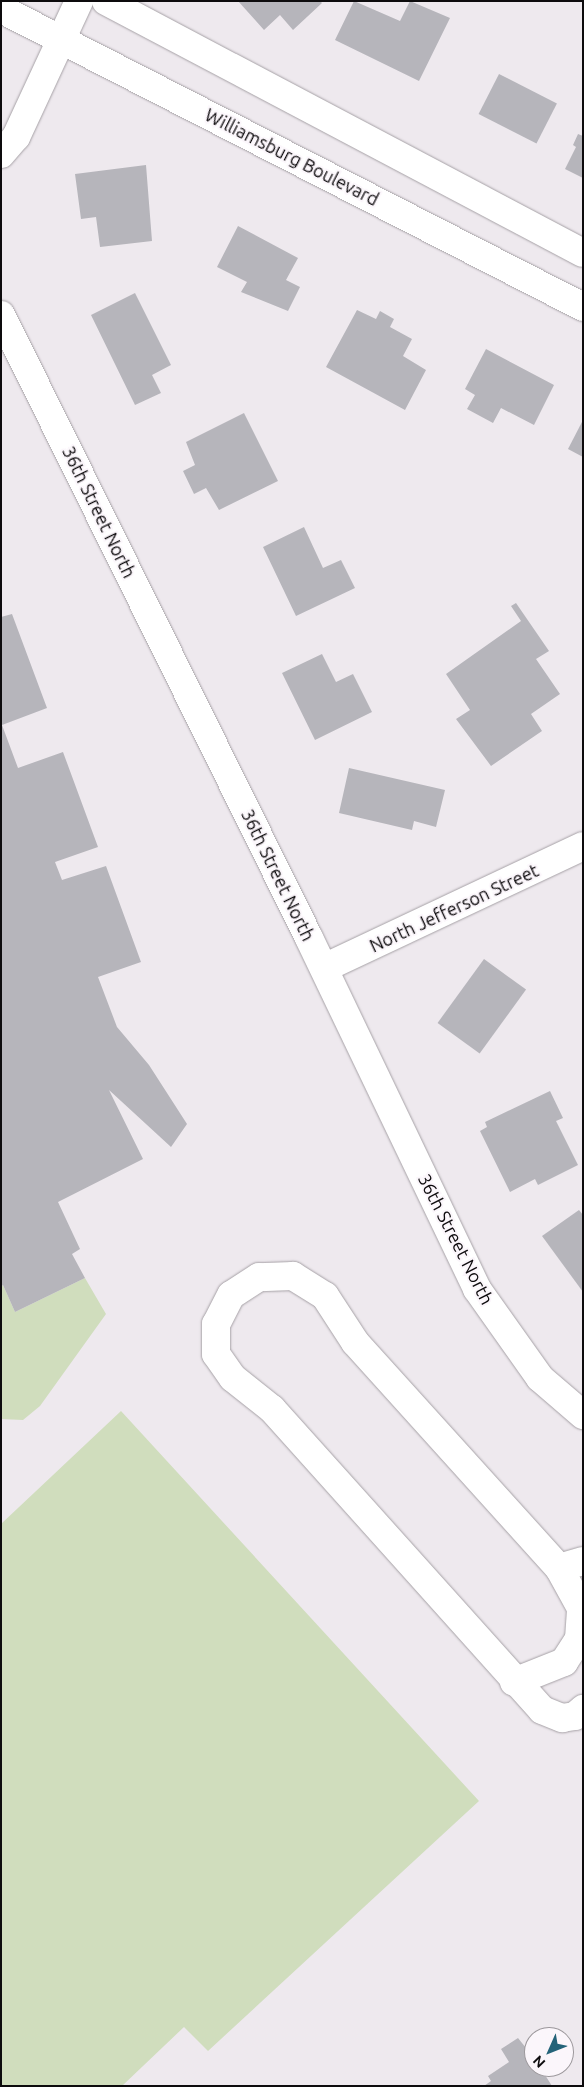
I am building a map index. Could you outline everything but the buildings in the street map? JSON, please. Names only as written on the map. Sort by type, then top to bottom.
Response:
[{"type":"street","points":[[1,154],[16,137],[60,38],[80,1]]},
{"type":"street","points":[[106,1],[583,253]]},
{"type":"street","name":"Williamsburg Boulevard","points":[[1,9],[583,306]]},
{"type":"street","name":"36th Street North","points":[[1,315],[324,968],[477,1288],[540,1378],[583,1415]]},
{"type":"street","name":"North Jefferson Street","points":[[324,968],[583,846]]},
{"type":"street","points":[[514,1682],[564,1662],[579,1639],[581,1608],[571,1564],[355,1342],[325,1296],[293,1276],[259,1277],[231,1294],[216,1324],[216,1354],[233,1378],[272,1409],[514,1682],[542,1710],[562,1718],[575,1716],[583,1709]]},
{"type":"green space","points":[[85,1278],[106,1314],[40,1406],[23,1420],[1,1419],[1,1287],[3,1285],[15,1312]]},
{"type":"green space","points":[[121,1411],[479,1801],[208,2051],[184,2027],[122,2086],[1,2086],[1,1524]]}]
